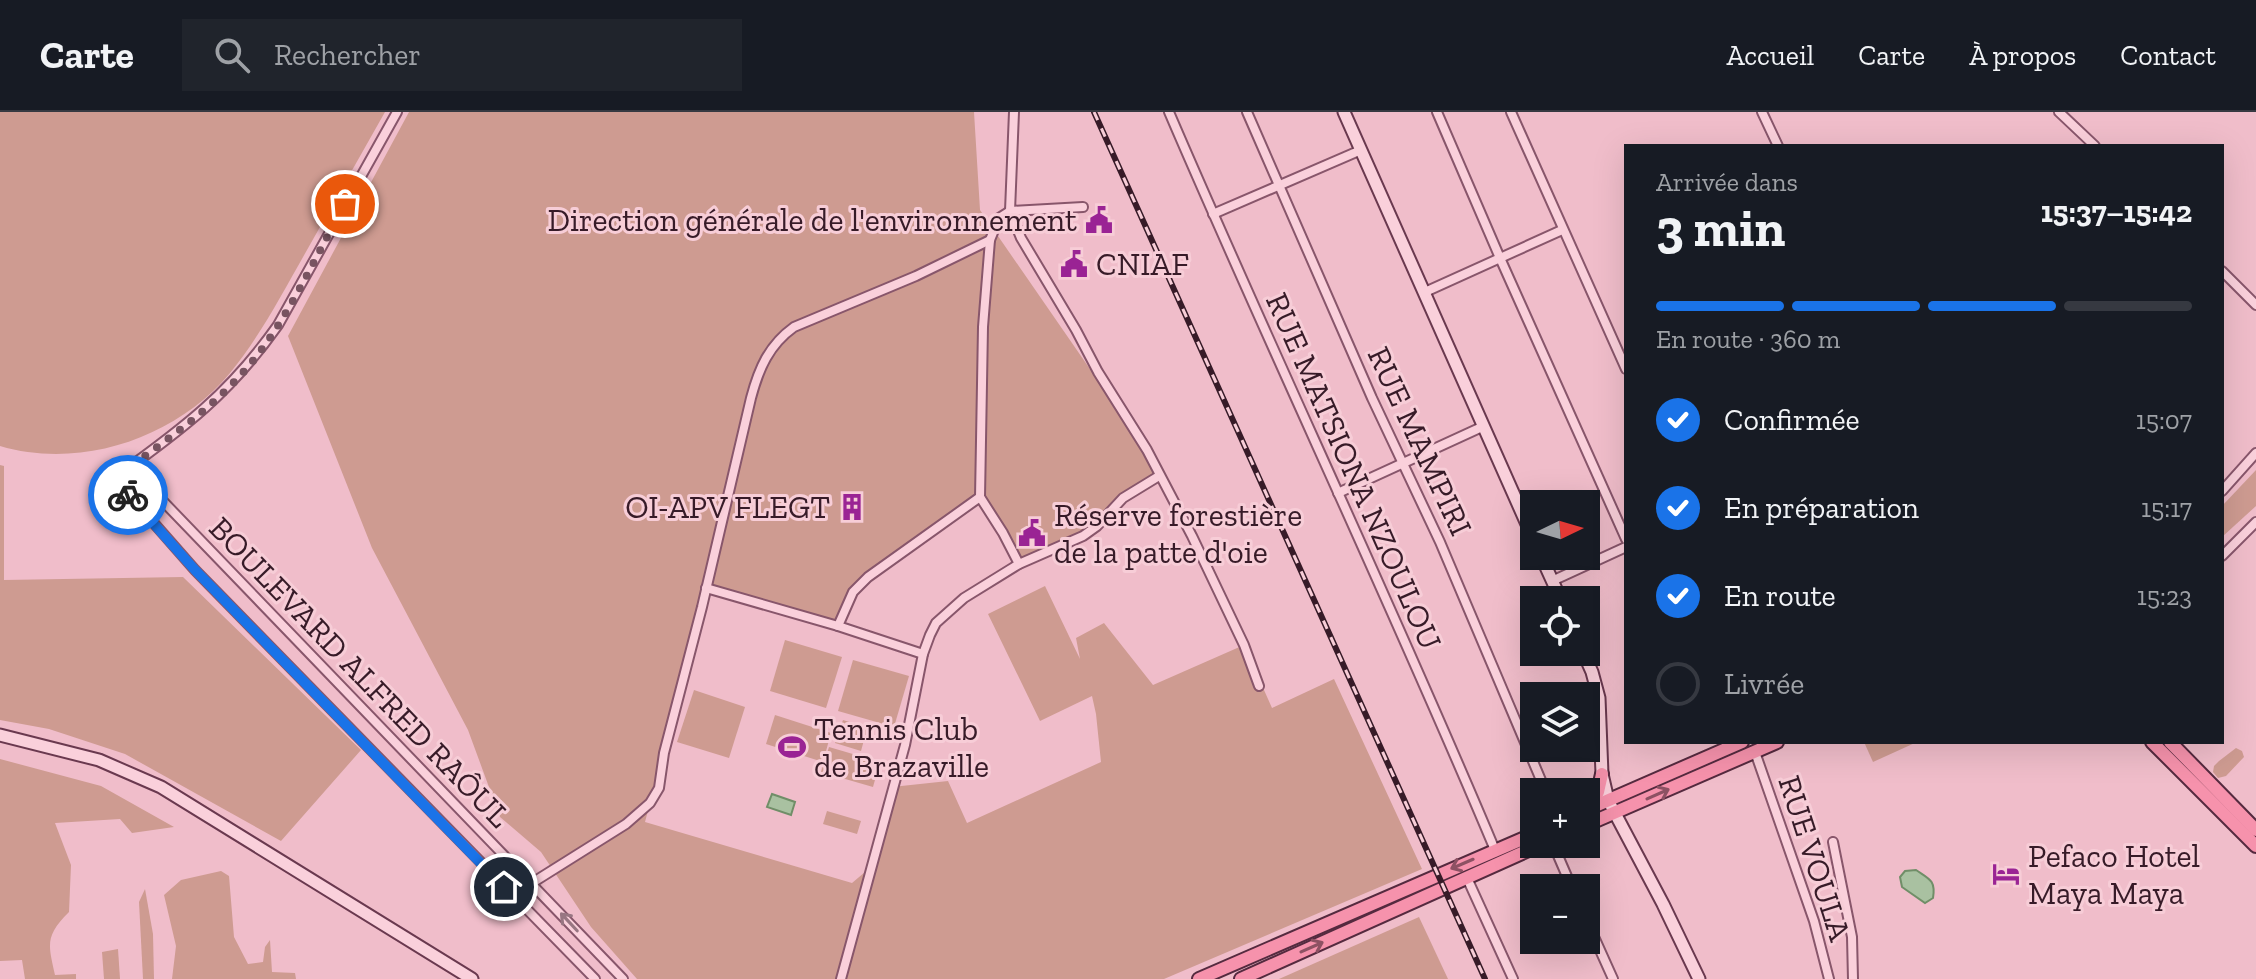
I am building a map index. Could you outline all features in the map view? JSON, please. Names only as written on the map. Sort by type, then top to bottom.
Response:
[{"type":"main road","points":[[1344,112],[1520,508]]},
{"type":"main road","points":[[1547,570],[1554,586]]},
{"type":"main road","points":[[1589,666],[1599,698],[1600,783]]},
{"type":"main road","points":[[0,735],[99,760],[161,787],[472,979]]},
{"type":"main road","points":[[1600,804],[1737,744]]},
{"type":"main road","points":[[1600,819],[1773,744]]},
{"type":"main road","points":[[2154,744],[2256,846]]},
{"type":"main road","points":[[2172,744],[2256,830]]},
{"type":"main road","points":[[1601,759],[1612,798]]},
{"type":"main road","points":[[1602,774],[1699,979]]},
{"type":"main road","points":[[1199,979],[1520,840]]},
{"type":"main road","points":[[1241,979],[1520,854]]},
{"type":"street","points":[[130,467],[198,416],[255,357],[278,325],[397,112]]},
{"type":"street","points":[[1014,112],[1010,211],[1021,238],[1147,450],[1244,645],[1259,686]]},
{"type":"street","name":"RUE MATSIONA NZOULOU","points":[[1169,112],[1495,850]]},
{"type":"street","name":"RUE MAMPIRI","points":[[1247,112],[1440,542],[1540,778]]},
{"type":"street","points":[[1437,112],[1624,535]]},
{"type":"street","points":[[1511,112],[1624,365]]},
{"type":"street","points":[[1762,112],[1777,144]]},
{"type":"street","points":[[2059,112],[2093,144]]},
{"type":"street","points":[[1213,214],[1361,150]]},
{"type":"street","points":[[1019,564],[980,497],[983,327],[990,240],[999,218],[1010,211],[1083,207]]},
{"type":"street","points":[[1425,292],[1562,230]]},
{"type":"street","points":[[532,883],[626,824],[645,808],[659,788],[664,753],[758,374],[770,349],[794,327],[916,276],[990,240]]},
{"type":"street","points":[[2224,273],[2256,305]]},
{"type":"street","points":[[1338,493],[1484,426]]},
{"type":"street","points":[[2224,489],[2256,453]]},
{"type":"street","name":"BOULEVARD ALFRED RAÔUL","points":[[595,979],[195,570],[118,483],[117,476],[130,467],[623,979]]},
{"type":"street","points":[[841,979],[902,758],[923,654],[936,623],[964,598],[1019,564],[1083,536],[1123,498],[1159,476]]},
{"type":"street","points":[[838,626],[853,592],[868,577],[980,497]]},
{"type":"street","points":[[2224,554],[2256,522]]},
{"type":"street","points":[[1552,581],[1624,548]]},
{"type":"street","points":[[706,588],[923,654]]},
{"type":"street","name":"RUE VOULA","points":[[1755,752],[1814,921],[1829,979]]},
{"type":"street","points":[[1833,842],[1852,937],[1853,979]]},
{"type":"street","points":[[1467,878],[1513,979]]},
{"type":"street","points":[[1600,950],[1613,979]]},
{"type":"shaded area","points":[[0,112],[385,112],[271,313],[230,373],[208,396],[155,431],[94,451],[63,454],[0,446]]},
{"type":"shaded area","points":[[409,112],[974,112],[980,210],[1148,453],[1159,476],[1135,490],[1098,525],[1019,564],[980,498],[853,592],[838,626],[707,588],[645,822],[852,883],[871,867],[892,787],[948,781],[967,823],[1101,762],[1092,696],[1040,721],[988,614],[1045,586],[1080,659],[1076,638],[1104,623],[1153,685],[1244,645],[1272,708],[1334,679],[1422,869],[1164,979],[637,979],[591,927],[541,852],[500,817],[468,730],[372,548],[288,336]]},
{"type":"shaded area","points":[[0,465],[4,466],[4,580],[183,577],[361,750],[281,841],[125,754],[49,729],[0,720]]},
{"type":"shaded area","points":[[2256,470],[2256,506],[2224,535],[2224,504]]},
{"type":"shaded area","points":[[785,640],[842,657],[826,708],[770,691]]},
{"type":"shaded area","points":[[853,660],[909,676],[894,727],[838,711]]},
{"type":"shaded area","points":[[694,690],[745,707],[729,758],[677,742]]},
{"type":"shaded area","points":[[775,715],[831,733],[823,762],[766,744]]},
{"type":"shaded area","points":[[843,720],[868,728],[865,739],[839,731]]},
{"type":"shaded area","points":[[839,733],[864,740],[861,751],[835,743]]},
{"type":"shaded area","points":[[1865,744],[1913,744],[1873,762]]},
{"type":"shaded area","points":[[829,747],[880,762],[873,787],[821,772]]},
{"type":"shaded area","points":[[2236,748],[2242,751],[2244,757],[2226,776],[2218,778],[2213,772],[2214,766]]},
{"type":"shaded area","points":[[0,759],[101,786],[174,827],[132,833],[120,819],[55,823],[71,865],[69,912],[52,934],[51,955],[55,975],[76,974],[76,979],[25,979],[22,960],[0,961]]},
{"type":"shaded area","points":[[772,794],[795,802],[791,815],[767,807]]},
{"type":"shaded area","points":[[827,811],[861,821],[857,834],[823,824]]},
{"type":"shaded area","points":[[1916,870],[1933,887],[1933,898],[1925,903],[1902,887],[1900,877],[1905,871]]},
{"type":"shaded area","points":[[221,871],[229,876],[234,937],[248,964],[263,962],[265,947],[270,940],[272,972],[295,973],[296,979],[172,979],[176,946],[164,895],[181,880]]},
{"type":"shaded area","points":[[145,889],[153,934],[154,979],[143,979],[139,902]]},
{"type":"shaded area","points":[[1419,917],[1448,979],[1279,979]]},
{"type":"shaded area","points":[[118,949],[120,979],[104,979],[102,952]]},
{"type":"railway","points":[[1094,112],[1485,979]]},
{"type":"way so far","points":[[128,495],[117,481],[117,476],[198,416],[255,357],[278,325],[345,204]]},
{"type":"place","name":"Direction générale de l'environnement","points":[[1099,220]]},
{"type":"place","name":"CNIAF","points":[[1074,264]]},
{"type":"place","name":"OI-APV FLEGT","points":[[852,507]]},
{"type":"place","name":"Réserve forestière de la patte d'oie","points":[[1032,533]]},
{"type":"place","name":"Tennis Club de Brazaville","points":[[792,747]]},
{"type":"place","name":"Pefaco Hotel Maya Maya","points":[[2006,874]]},
{"type":"route","points":[[128,495],[195,570],[504,887]]}]
